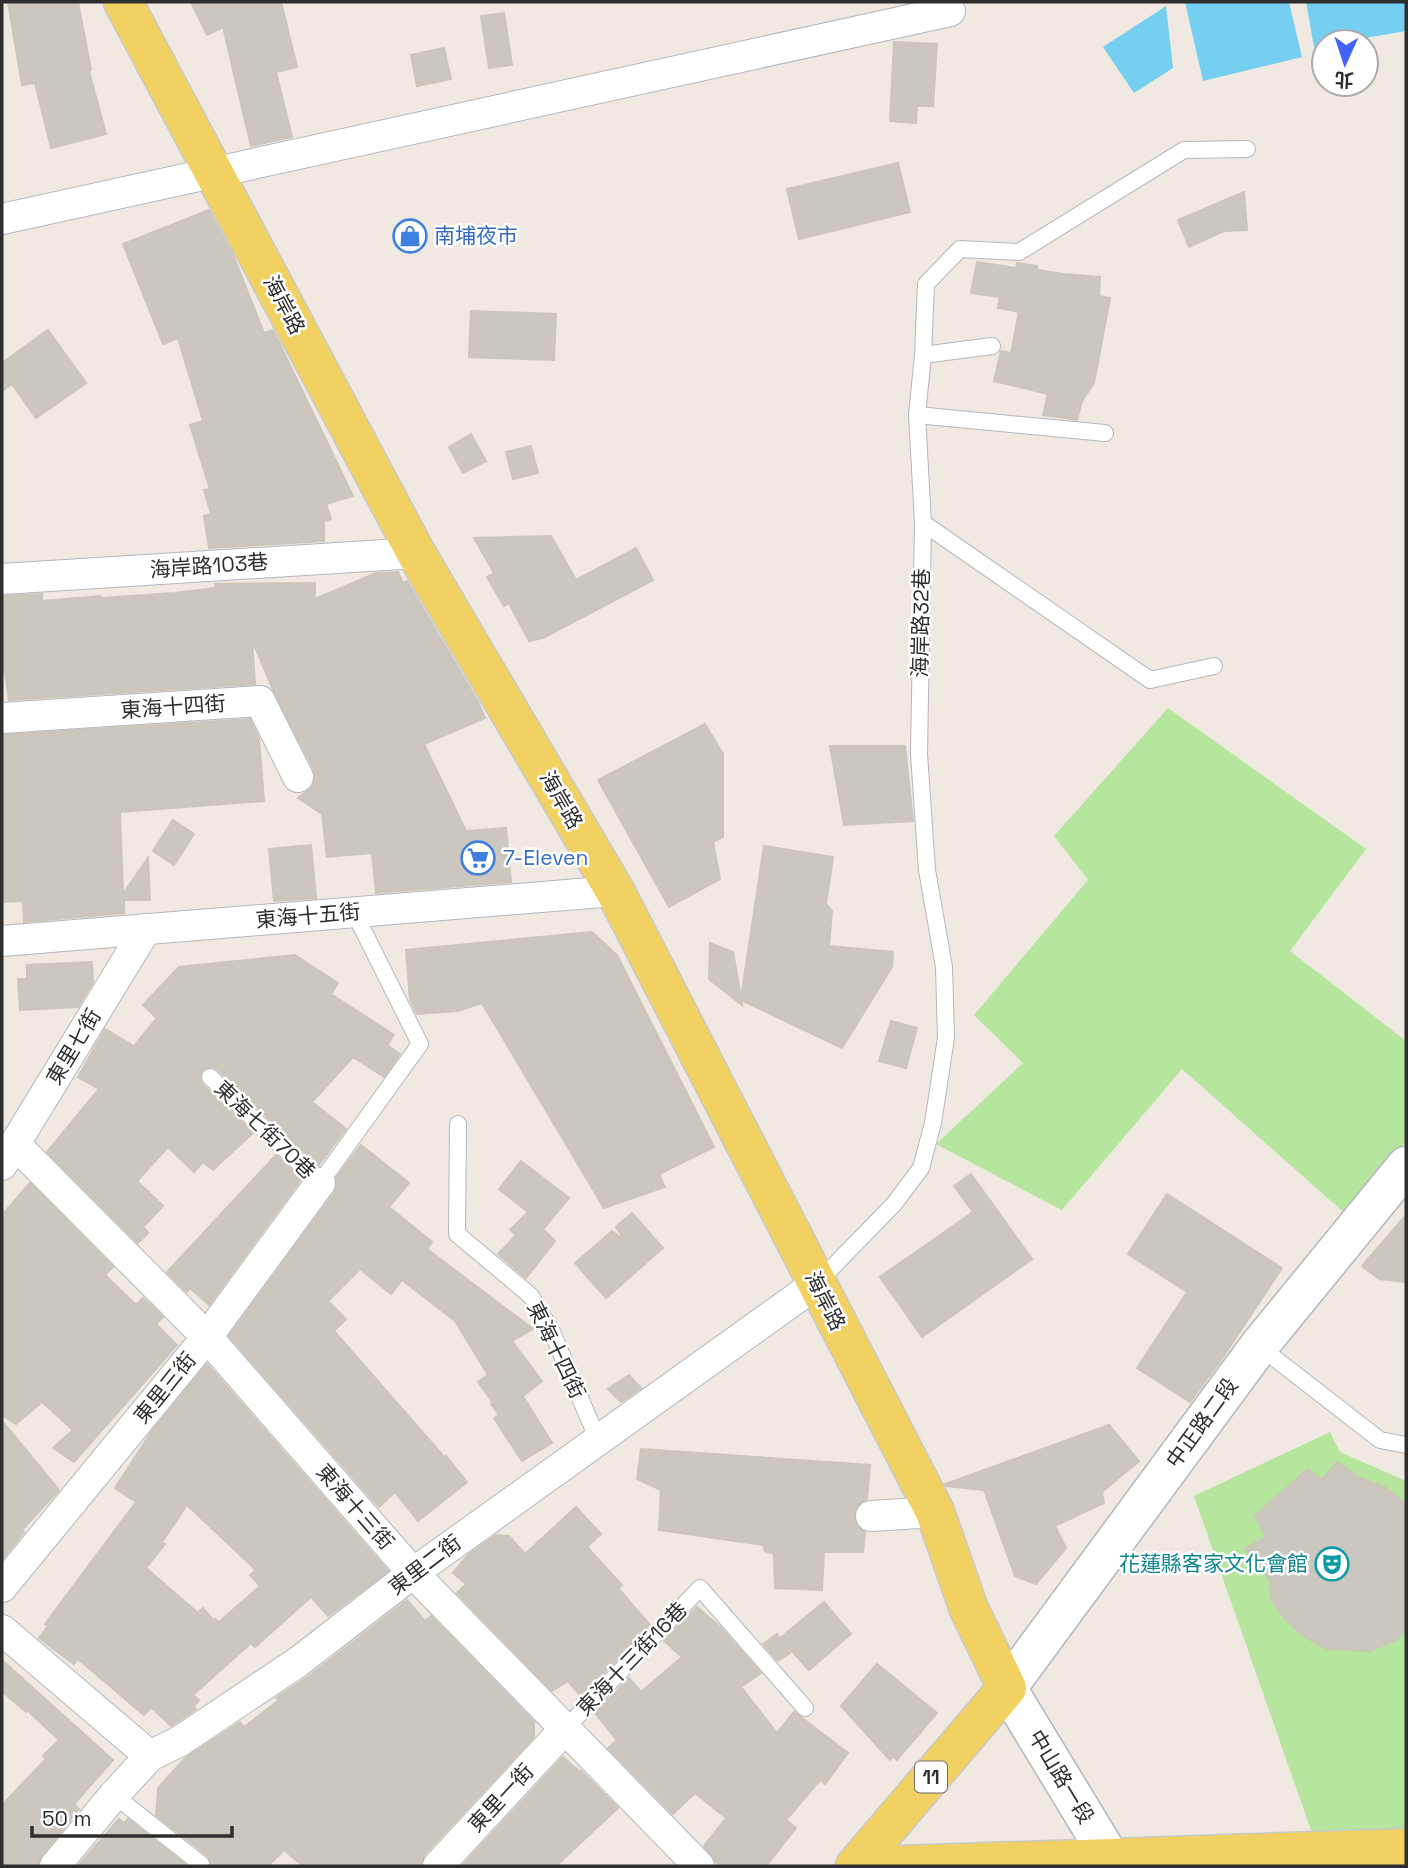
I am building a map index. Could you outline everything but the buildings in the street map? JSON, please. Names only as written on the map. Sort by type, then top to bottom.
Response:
[{"type":"main road","name":"海岸路","points":[[123,2],[416,553],[615,891],[935,1512],[969,1609],[1007,1688]]},
{"type":"main road","name":"11","points":[[855,1866],[1007,1688]]},
{"type":"main road","points":[[872,1866],[1113,1862],[1406,1848]]},
{"type":"street","points":[[2,219],[950,11]]},
{"type":"street","name":"海岸路103巷","points":[[2,579],[416,553]]},
{"type":"street","name":"東海十四街","points":[[2,718],[260,701],[298,777]]},
{"type":"street","name":"東海十五街","points":[[2,941],[615,891]]},
{"type":"street","name":"東里七街","points":[[8,1155],[146,929]]},
{"type":"street","name":"東海十三街","points":[[8,1155],[207,1337],[413,1573],[699,1866]]},
{"type":"street","name":"中正路二段","points":[[1007,1688],[1259,1346],[1406,1166]]},
{"type":"street","name":"東里三街","points":[[2,1587],[207,1337],[320,1183]]},
{"type":"street","name":"東里二街","points":[[55,1866],[150,1756],[180,1741],[298,1662],[413,1573],[816,1284]]},
{"type":"street","points":[[871,1516],[935,1512]]},
{"type":"street","points":[[2,1630],[150,1756]]},
{"type":"street","name":"中山路一段","points":[[1007,1688],[1113,1862]]},
{"type":"street","name":"東里一街","points":[[438,1866],[564,1730]]},
{"type":"lane","name":"海岸路32巷","points":[[816,1284],[894,1204],[921,1168],[933,1123],[946,1038],[944,967],[927,870],[919,754],[923,523],[917,415],[926,284],[960,249],[1019,252],[1184,150],[1248,149]]},
{"type":"lane","points":[[923,355],[992,346]]},
{"type":"lane","points":[[917,415],[1105,433]]},
{"type":"lane","points":[[923,523],[1150,680],[1214,666]]},
{"type":"lane","points":[[320,1183],[420,1044],[354,912]]},
{"type":"lane","name":"東海七街70巷","points":[[210,1077],[320,1183]]},
{"type":"lane","name":"東海十四街","points":[[458,1124],[457,1234],[531,1296],[552,1332],[598,1440]]},
{"type":"lane","points":[[1259,1346],[1380,1440],[1406,1445]]},
{"type":"lane","name":"東海十三街16巷","points":[[564,1730],[700,1588],[805,1708]]},
{"type":"lane","points":[[114,1795],[201,1864],[199,1866]]},
{"type":"green space","points":[[1168,708],[1366,849],[1290,951],[1406,1041],[1406,1141],[1349,1217],[1182,1069],[1062,1210],[936,1144],[1023,1063],[974,1015],[1088,880],[1054,836]]},
{"type":"green space","points":[[1330,1432],[1340,1452],[1406,1481],[1406,1832],[1313,1836],[1194,1496]]},
{"type":"water","points":[[1185,2],[1289,2],[1302,57],[1203,81]]},
{"type":"water","points":[[1306,2],[1406,2],[1406,31],[1380,35],[1380,28],[1311,28]]},
{"type":"water","points":[[1166,6],[1173,68],[1134,93],[1103,47]]},
{"type":"place","name":"南埔夜市","points":[[410,236]]},
{"type":"place","name":"7-Eleven","points":[[478,858]]},
{"type":"place","name":"花蓮縣客家文化會館","points":[[1332,1564]]}]
